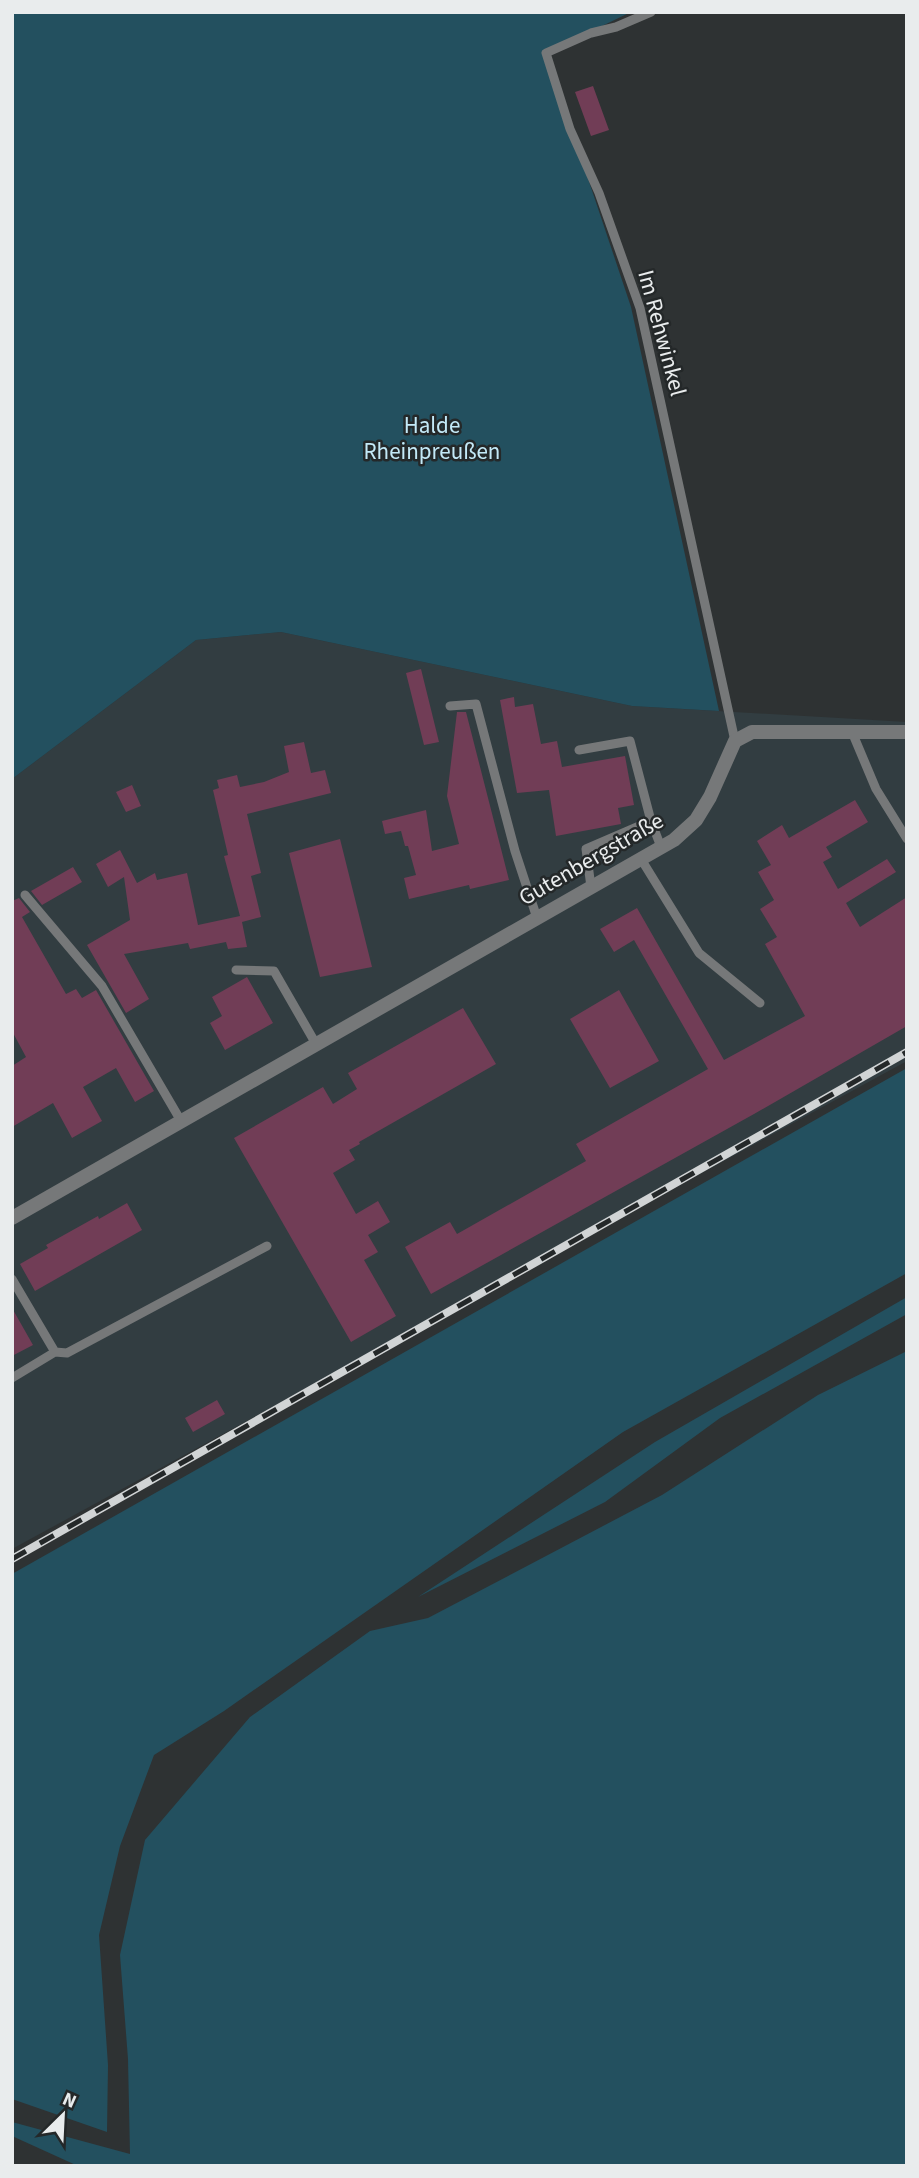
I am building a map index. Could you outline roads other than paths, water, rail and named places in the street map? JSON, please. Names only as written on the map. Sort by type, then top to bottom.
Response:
[{"type":"street","points":[[735,741],[752,732],[907,732]]},
{"type":"street","name":"Gutenbergstraße","points":[[12,1218],[674,840],[696,820],[710,797],[735,741]]},
{"type":"lane","name":"Im Rehwinkel","points":[[651,12],[616,27],[591,33],[546,53],[570,129],[599,193],[640,308],[735,741]]},
{"type":"lane","points":[[450,706],[476,704],[515,851],[537,918]]},
{"type":"lane","points":[[852,733],[876,789],[907,839]]},
{"type":"lane","points":[[579,750],[630,741],[650,821],[661,847]]},
{"type":"lane","points":[[591,887],[586,849],[650,821]]},
{"type":"lane","points":[[641,859],[699,953],[760,1003]]},
{"type":"lane","points":[[25,895],[102,986],[181,1121]]},
{"type":"lane","points":[[236,970],[274,971],[316,1044]]},
{"type":"lane","points":[[12,1378],[55,1352],[64,1354],[267,1246]]},
{"type":"lane","points":[[12,1279],[55,1352]]},
{"type":"railway","points":[[12,1559],[907,1052]]},
{"type":"park label","name":"Halde Rheinpreußen","points":[[432,438]]}]
